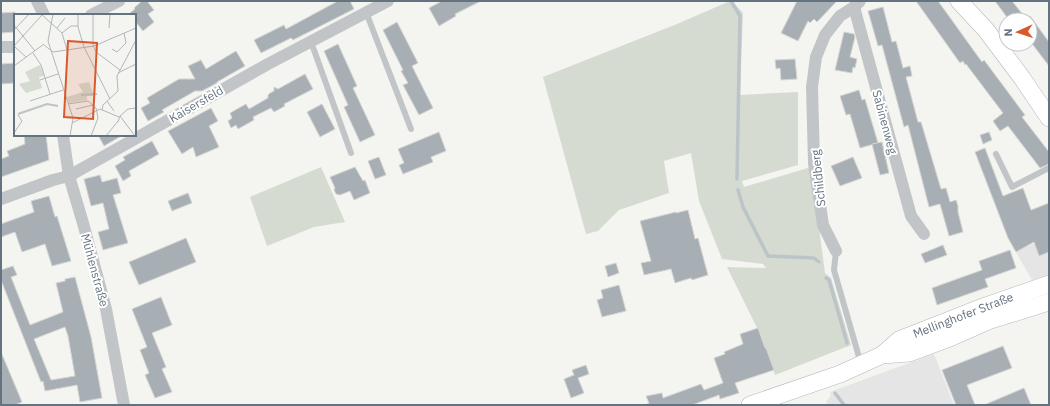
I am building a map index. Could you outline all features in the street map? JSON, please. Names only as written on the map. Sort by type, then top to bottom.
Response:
[{"type":"main road","points":[[959,1],[986,30],[1022,78],[1049,118]]},
{"type":"main road","points":[[970,1],[986,30]]},
{"type":"main road","name":"Mellinghofer Straße","points":[[750,405],[840,374],[882,356],[909,353],[952,337],[1041,295]]},
{"type":"street","points":[[37,1],[44,14]]},
{"type":"street","points":[[93,14],[119,1]]},
{"type":"street","name":"Kaisersfeld","points":[[1,199],[52,180],[69,176],[268,64],[388,1]]},
{"type":"street","name":"Sabinenweg","points":[[857,4],[911,216],[924,234]]},
{"type":"street","name":"Schildberg","points":[[836,251],[823,225],[814,163],[812,87],[816,57],[825,35],[840,16],[857,4]]},
{"type":"street","points":[[1,48],[14,47]]},
{"type":"street","name":"Mühlenstraße","points":[[63,136],[69,176],[104,303],[124,405]]},
{"type":"lane","points":[[366,12],[411,129]]},
{"type":"lane","points":[[310,41],[352,153]]},
{"type":"lane","points":[[996,154],[1012,187],[1049,168]]},
{"type":"lane","name":"Schildberg","points":[[836,251],[834,270],[861,365]]},
{"type":"shaded area","points":[[732,1],[743,13],[740,95],[798,92],[798,165],[742,181],[744,187],[811,167],[825,273],[831,278],[851,345],[775,375],[760,334],[727,267],[766,268],[763,264],[722,259],[699,201],[691,153],[664,161],[669,193],[619,210],[598,231],[586,234],[543,77],[677,24]]},
{"type":"shaded area","points":[[321,167],[345,222],[314,227],[267,246],[250,197]]},
{"type":"shaded area","points":[[1049,238],[1049,274],[1032,280],[1016,252]]},
{"type":"shaded area","points":[[934,354],[954,405],[827,405],[826,402],[831,395],[830,392]]},
{"type":"building","points":[[142,1],[147,1],[154,10],[148,14],[154,22],[143,31],[136,22],[136,14],[130,13],[135,9],[134,8]]},
{"type":"building","points":[[338,1],[350,1],[354,9],[293,40],[291,38],[261,53],[254,40],[284,25],[286,29]]},
{"type":"building","points":[[442,1],[481,1],[455,14],[456,16],[439,26],[429,8]]},
{"type":"building","points":[[797,1],[837,1],[817,22],[814,19],[810,23],[808,21],[798,41],[781,33]]},
{"type":"building","points":[[916,1],[938,1],[982,62],[984,60],[1025,115],[1022,117],[1049,152],[1049,164],[1040,168],[1008,126],[1000,131],[993,121],[1003,113],[966,64],[965,65],[963,61],[960,63]]},
{"type":"building","points":[[995,1],[1012,1],[1021,12],[1003,12]]},
{"type":"building","points":[[883,7],[892,42],[896,41],[903,68],[910,66],[912,76],[906,77],[918,122],[921,122],[941,189],[946,188],[950,202],[956,200],[963,232],[949,236],[940,204],[929,207],[908,125],[904,127],[882,45],[878,46],[868,11]]},
{"type":"building","points":[[15,12],[14,32],[1,33],[1,13]]},
{"type":"building","points":[[397,22],[418,63],[412,66],[433,108],[419,115],[403,85],[408,83],[401,71],[403,70],[383,30]]},
{"type":"building","points":[[1038,27],[1049,42],[1049,66],[1038,52]]},
{"type":"building","points":[[844,32],[854,34],[855,37],[850,57],[857,59],[852,73],[835,70]]},
{"type":"building","points":[[338,44],[357,86],[353,88],[375,135],[360,142],[344,107],[348,105],[324,51]]},
{"type":"building","points":[[236,51],[245,66],[202,91],[195,91],[162,110],[164,112],[148,121],[141,108],[150,103],[147,98],[179,79],[195,79],[188,66],[201,60],[206,69]]},
{"type":"building","points":[[795,59],[797,79],[781,80],[780,68],[776,69],[775,60]]},
{"type":"building","points":[[14,63],[14,83],[1,84],[1,64]]},
{"type":"building","points":[[305,74],[313,89],[284,104],[285,106],[274,112],[271,108],[253,117],[254,120],[238,129],[236,125],[231,128],[228,121],[232,118],[230,113],[246,104],[249,109],[268,98],[268,95],[274,91],[274,87],[278,89]]},
{"type":"building","points":[[859,90],[862,100],[865,99],[878,143],[860,148],[850,114],[846,115],[840,96]]},
{"type":"building","points":[[322,104],[335,129],[320,137],[307,112]]},
{"type":"building","points":[[211,108],[218,121],[209,126],[219,147],[196,157],[193,147],[182,154],[168,131]]},
{"type":"building","points":[[439,132],[446,151],[431,157],[433,162],[403,174],[399,165],[404,163],[398,149]]},
{"type":"building","points":[[989,132],[992,140],[983,144],[980,135]]},
{"type":"building","points":[[24,136],[46,136],[49,160],[1,177],[1,159],[9,156],[7,151],[25,144]]},
{"type":"building","points":[[99,136],[121,136],[104,146]]},
{"type":"building","points":[[152,141],[159,154],[129,171],[131,176],[123,181],[115,166],[125,160],[123,157]]},
{"type":"building","points":[[882,142],[889,173],[880,175],[872,144]]},
{"type":"building","points":[[985,148],[1003,196],[1023,188],[1031,210],[1049,203],[1049,252],[1039,256],[1034,242],[1016,252],[1008,238],[975,152]]},
{"type":"building","points":[[379,157],[386,175],[375,179],[368,161]]},
{"type":"building","points":[[853,157],[862,178],[840,186],[831,166]]},
{"type":"building","points":[[355,167],[363,181],[365,180],[370,193],[354,200],[350,191],[340,195],[336,194],[330,177]]},
{"type":"building","points":[[100,175],[102,182],[117,178],[121,193],[113,195],[128,243],[103,250],[98,232],[109,229],[103,203],[91,206],[84,179]]},
{"type":"building","points":[[188,193],[192,203],[172,211],[168,201]]},
{"type":"building","points":[[49,196],[71,261],[52,266],[45,244],[22,252],[15,232],[1,237],[1,224],[34,212],[31,201]]},
{"type":"building","points":[[688,210],[695,239],[698,238],[708,275],[675,283],[671,269],[644,275],[641,263],[651,261],[640,221]]},
{"type":"building","points":[[186,238],[196,262],[139,285],[129,262]]},
{"type":"building","points":[[943,245],[947,255],[925,263],[921,254]]},
{"type":"building","points":[[1010,250],[1016,268],[985,279],[988,287],[937,305],[932,288],[982,270],[979,261]]},
{"type":"building","points":[[616,263],[619,273],[608,277],[605,266]]},
{"type":"building","points":[[13,266],[17,275],[11,277],[30,325],[63,312],[56,283],[75,277],[91,337],[102,398],[80,402],[77,385],[45,391],[43,381],[41,382],[1,280],[1,270]],"holes":[[[65,327],[75,376],[51,380],[34,339]]]},
{"type":"building","points":[[619,285],[626,311],[602,317],[597,300],[603,298],[601,290]]},
{"type":"building","points":[[161,297],[172,325],[152,333],[166,367],[162,369],[172,392],[155,398],[145,375],[149,373],[140,350],[147,347],[132,309]]},
{"type":"building","points":[[758,328],[774,370],[735,383],[739,393],[720,399],[719,395],[692,405],[647,405],[649,403],[646,396],[662,393],[663,398],[701,384],[704,390],[723,383],[714,358],[743,344],[740,334]]},
{"type":"building","points":[[1003,346],[1012,368],[967,385],[975,405],[956,405],[942,370]]},
{"type":"building","points":[[1,352],[22,402],[15,405],[1,405]]},
{"type":"building","points":[[586,365],[589,374],[578,378],[584,393],[571,398],[564,379],[574,375],[572,370]]},
{"type":"building","points":[[1024,388],[1031,405],[984,405]]},
{"type":"waterway","points":[[731,1],[740,16],[737,179]]},
{"type":"waterway","points":[[738,190],[743,207],[768,256],[814,258],[819,262]]},
{"type":"waterway","points":[[826,278],[829,280],[847,343]]},
{"type":"waterway","points":[[835,393],[844,405]]}]
